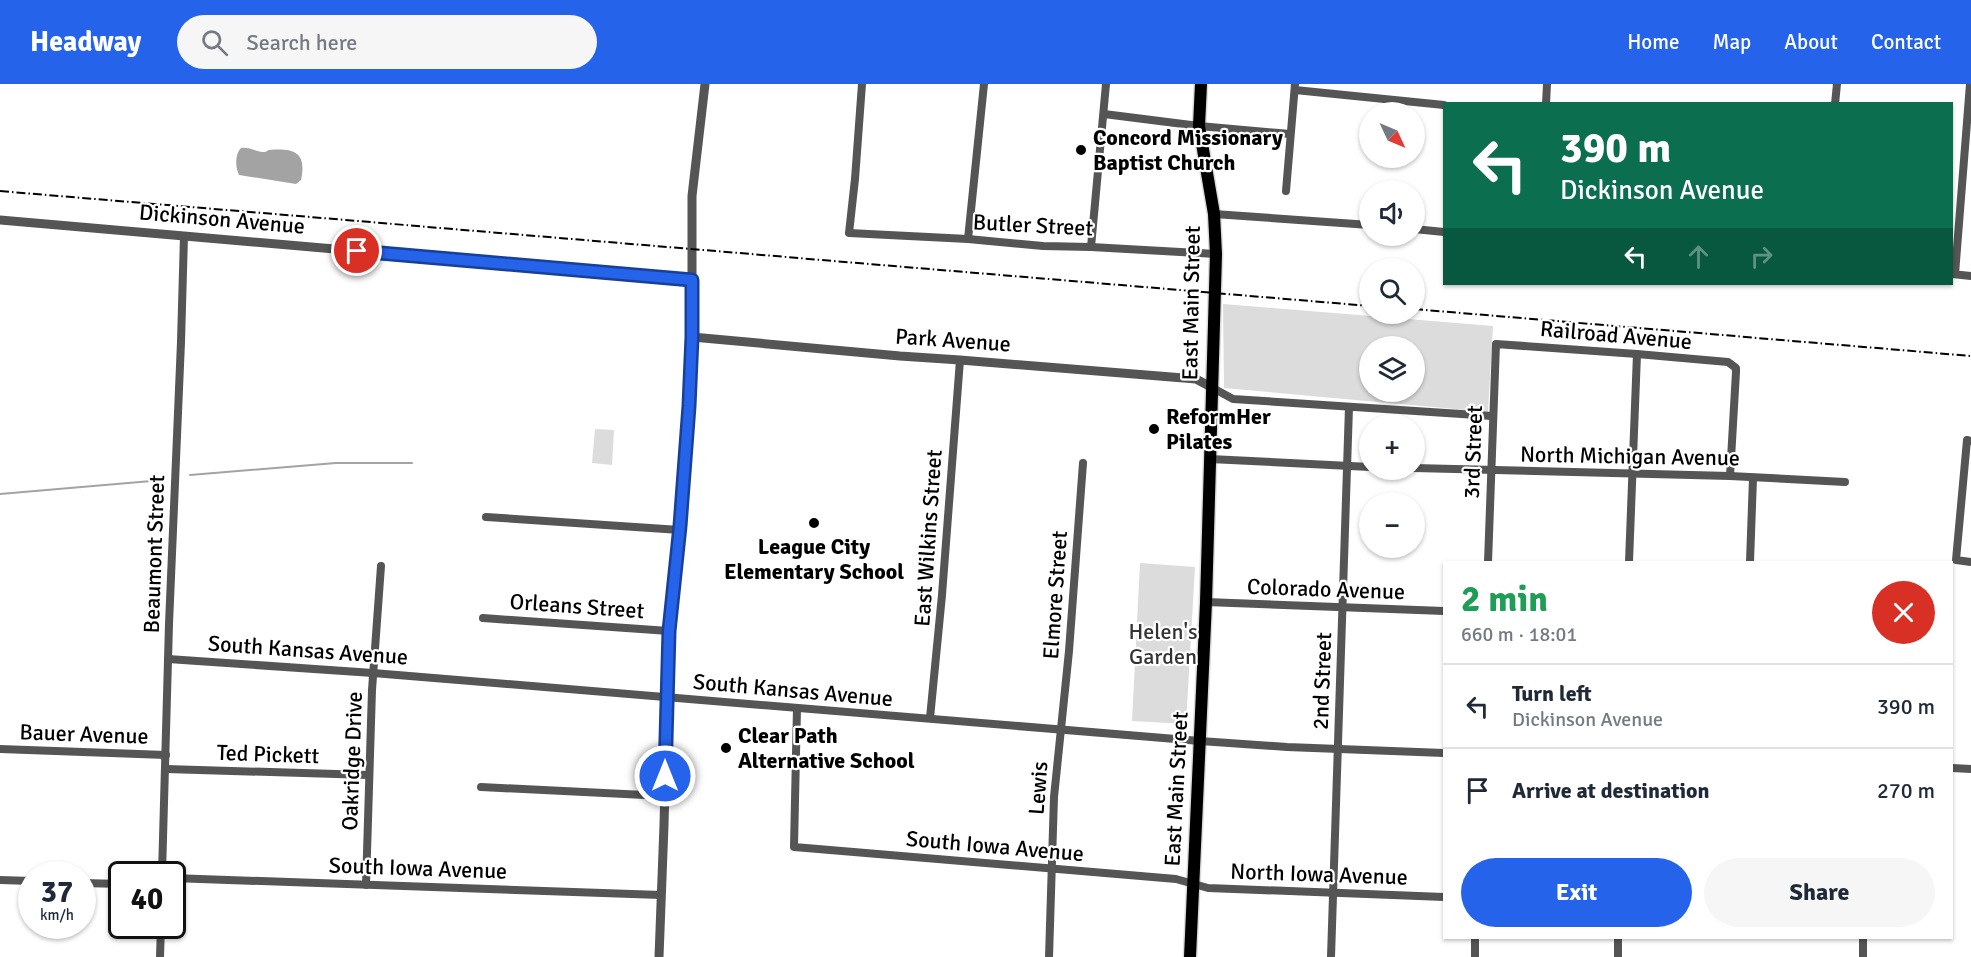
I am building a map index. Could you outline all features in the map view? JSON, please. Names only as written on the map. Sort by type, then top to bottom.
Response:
[{"type":"main road","name":"East Main Street","points":[[1190,957],[1206,602],[1210,387],[1216,254],[1214,213],[1199,126],[1201,84]]},
{"type":"street","points":[[658,957],[669,631],[680,530],[692,337],[692,196],[705,84]]},
{"type":"street","name":"Butler Street","points":[[862,84],[849,233],[1043,246],[1216,254]]},
{"type":"street","points":[[968,240],[984,84]]},
{"type":"street","points":[[1091,247],[1106,84]]},
{"type":"street","points":[[1546,102],[1547,84]]},
{"type":"street","points":[[1835,102],[1837,84]]},
{"type":"street","points":[[1970,84],[1953,274],[1971,276]]},
{"type":"street","points":[[1286,191],[1295,87],[1443,105]]},
{"type":"street","points":[[1104,114],[1290,134]]},
{"type":"street","points":[[1214,213],[1359,224]]},
{"type":"street","name":"Dickinson Avenue","points":[[0,220],[692,280]]},
{"type":"street","points":[[1425,230],[1443,232]]},
{"type":"street","name":"Beaumont Street","points":[[162,861],[184,236]]},
{"type":"street","name":"Park Avenue","points":[[692,337],[1196,379],[1210,387]]},
{"type":"street","name":"Railroad Avenue","points":[[1496,344],[1637,354],[1733,365],[1736,372],[1730,476]]},
{"type":"street","name":"3rd Street","points":[[1488,561],[1496,344]]},
{"type":"street","points":[[1629,561],[1637,354]]},
{"type":"street","name":"East Wilkins Street","points":[[930,718],[960,360]]},
{"type":"street","points":[[1210,387],[1233,399],[1492,416]]},
{"type":"street","name":"2nd Street","points":[[1331,957],[1349,407]]},
{"type":"street","points":[[1969,441],[1956,560],[1971,562]]},
{"type":"street","points":[[1210,459],[1359,467]]},
{"type":"street","name":"Elmore Street","points":[[1062,729],[1083,463]]},
{"type":"street","name":"North Michigan Avenue","points":[[1425,468],[1730,476],[1845,482]]},
{"type":"street","points":[[1750,561],[1753,478]]},
{"type":"street","points":[[486,517],[680,530]]},
{"type":"street","name":"Oakridge Drive","points":[[366,885],[369,775],[381,566]]},
{"type":"street","name":"Colorado Avenue","points":[[1206,602],[1443,611]]},
{"type":"street","name":"Orleans Street","points":[[483,618],[669,631]]},
{"type":"street","name":"South Kansas Avenue","points":[[168,658],[666,696],[1200,741],[1443,753]]},
{"type":"street","name":"South Iowa Avenue","points":[[797,708],[794,846],[1176,879],[1193,883]]},
{"type":"street","name":"Lewis","points":[[1049,957],[1054,797],[1062,729]]},
{"type":"street","name":"Bauer Avenue","points":[[0,749],[166,755]]},
{"type":"street","points":[[1953,768],[1971,769]]},
{"type":"street","name":"Ted Pickett","points":[[166,769],[369,775]]},
{"type":"street","points":[[481,787],[665,796]]},
{"type":"street","name":"South Iowa Avenue","points":[[186,879],[661,895]]},
{"type":"street","points":[[0,880],[18,881]]},
{"type":"street","name":"North Iowa Avenue","points":[[1193,883],[1208,888],[1443,897]]},
{"type":"street","points":[[160,957],[161,939]]},
{"type":"street","points":[[1475,957],[1476,939]]},
{"type":"street","points":[[1618,939],[1618,957]]},
{"type":"street","points":[[1863,939],[1863,957]]},
{"type":"green space","points":[[1223,304],[1359,315],[1359,324],[1425,324],[1425,320],[1493,326],[1488,412],[1378,402],[1425,402],[1425,336],[1359,336],[1359,400],[1224,388]]},
{"type":"green space","points":[[595,429],[614,430],[612,465],[592,463]]},
{"type":"green space","name":"Helen's Garden","points":[[1140,563],[1195,567],[1186,724],[1132,721]]},
{"type":"shaded area","points":[[241,148],[265,152],[269,150],[292,151],[297,154],[302,163],[301,180],[296,184],[239,175],[236,161]]},
{"type":"waterway","points":[[190,475],[336,463],[412,463]]},
{"type":"waterway","points":[[0,494],[163,480]]},
{"type":"railway","points":[[0,191],[1359,305]]},
{"type":"railway","points":[[1425,310],[1971,356]]},
{"type":"place","name":"Concord Missionary Baptist Church","points":[[1081,150]]},
{"type":"place","name":"ReformHer Pilates","points":[[1154,429]]},
{"type":"place","name":"League City Elementary School","points":[[814,523]]},
{"type":"place","name":"Clear Path Alternative School","points":[[726,748]]},
{"type":"route","points":[[357,251],[692,280],[689,406],[669,631],[665,776]]}]
